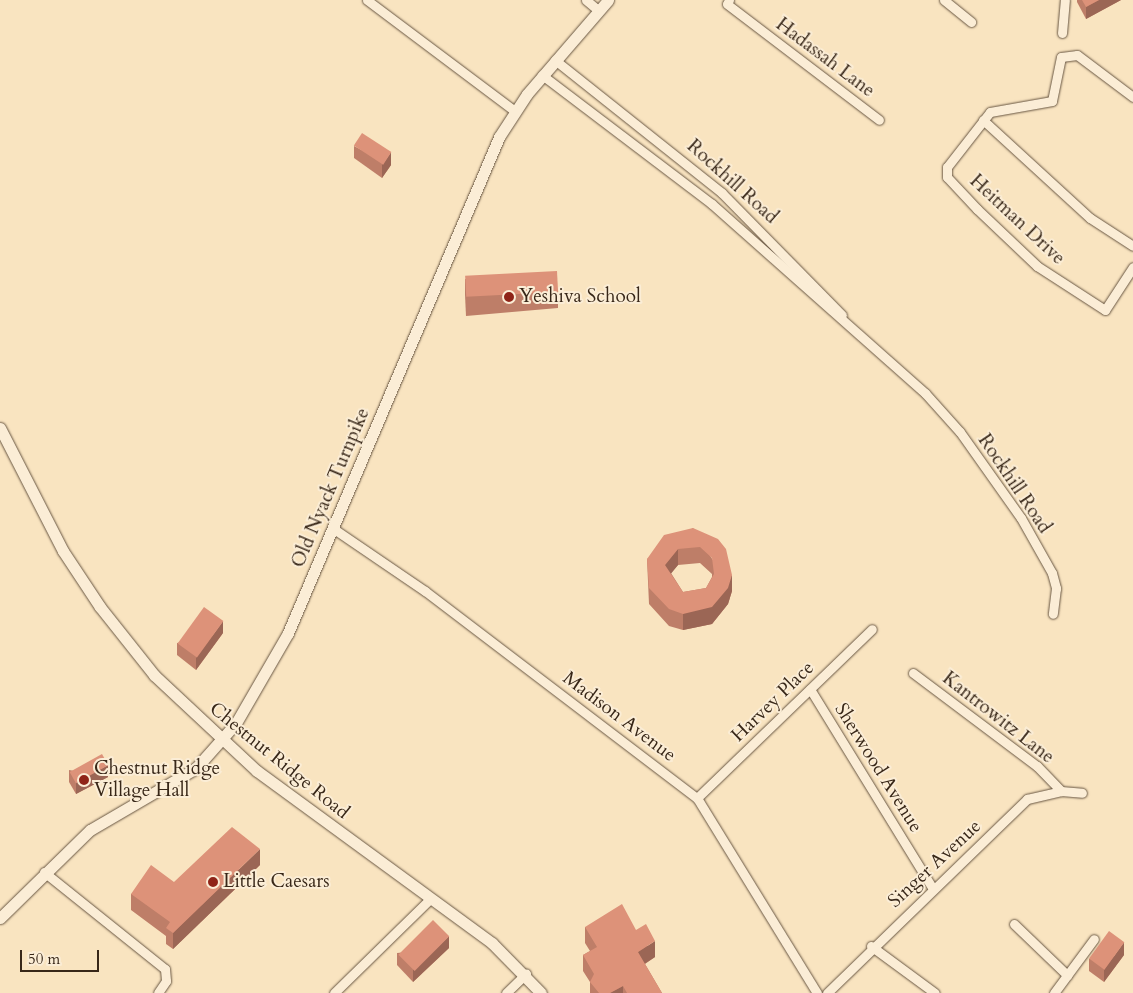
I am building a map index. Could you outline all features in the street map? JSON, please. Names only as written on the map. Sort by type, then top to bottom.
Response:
[{"type":"street","points":[[366,0],[515,112]]},
{"type":"street","points":[[586,0],[598,10]]},
{"type":"street","name":"Old Nyack Turnpike","points":[[0,918],[44,872],[90,830],[185,776],[222,742],[288,633],[334,529],[412,337],[515,112],[542,75],[608,0]]},
{"type":"street","points":[[944,0],[971,22]]},
{"type":"street","points":[[1062,34],[1065,0]]},
{"type":"street","name":"Hadassah Lane","points":[[728,2],[879,120]]},
{"type":"street","name":"Heitman Drive","points":[[1133,97],[1077,55],[1061,57],[1052,101],[1000,109],[982,120],[946,167],[947,177],[977,209],[1037,266],[1105,310],[1133,267]]},
{"type":"street","name":"Rockhill Road","points":[[555,60],[722,193],[778,245],[870,347]]},
{"type":"street","name":"Rockhill Road","points":[[542,75],[712,204],[870,347],[925,394],[992,475],[1052,573],[1056,588],[1053,614]]},
{"type":"street","points":[[982,120],[1062,195],[1133,246]]},
{"type":"street","name":"Chestnut Ridge Road","points":[[0,428],[42,513],[96,602],[154,675],[222,742],[526,974],[541,993]]},
{"type":"street","name":"Madison Avenue","points":[[334,529],[425,591],[697,798],[818,993]]},
{"type":"street","name":"Harvey Place","points":[[697,798],[872,630]]},
{"type":"street","name":"Kantrowitz Lane","points":[[913,673],[1037,766],[1061,791]]},
{"type":"street","name":"Sherwood Avenue","points":[[810,689],[933,889]]},
{"type":"street","name":"Singer Avenue","points":[[827,993],[871,946],[1027,799],[1061,791],[1082,793]]},
{"type":"street","points":[[44,872],[165,968],[166,981],[158,993]]},
{"type":"street","points":[[334,993],[430,899]]},
{"type":"street","points":[[1014,924],[1067,975]]},
{"type":"street","points":[[1054,993],[1094,938]]},
{"type":"street","points":[[871,946],[935,993]]},
{"type":"street","points":[[506,993],[526,974]]},
{"type":"building","points":[[1082,0],[1099,0],[1086,7]]},
{"type":"building","points":[[362,133],[391,152],[383,165],[354,146]]},
{"type":"building","points":[[557,271],[558,292],[466,297],[465,276]]},
{"type":"building","points":[[693,528],[718,539],[726,549],[732,575],[728,588],[712,607],[683,614],[669,609],[649,588],[647,559],[664,535]],"holes":[[[700,547],[712,558],[714,574],[706,588],[683,592],[665,565],[678,549]]]},
{"type":"building","points":[[204,607],[223,621],[197,658],[178,643]]},
{"type":"building","points":[[102,754],[108,765],[76,783],[70,772]]},
{"type":"building","points":[[232,827],[260,849],[173,933],[166,928],[170,922],[131,894],[151,865],[174,882]]},
{"type":"building","points":[[622,904],[636,930],[646,924],[655,941],[638,952],[662,993],[627,993],[623,986],[610,993],[599,993],[590,982],[594,974],[583,955],[597,947],[585,927]]},
{"type":"building","points":[[433,920],[449,936],[415,971],[398,955]]},
{"type":"building","points":[[1109,931],[1124,942],[1104,970],[1089,959]]},
{"type":"place","name":"Yeshiva School","points":[[509,297]]},
{"type":"place","name":"Chestnut Ridge Village Hall","points":[[84,780]]},
{"type":"place","name":"Little Caesars","points":[[213,882]]}]
